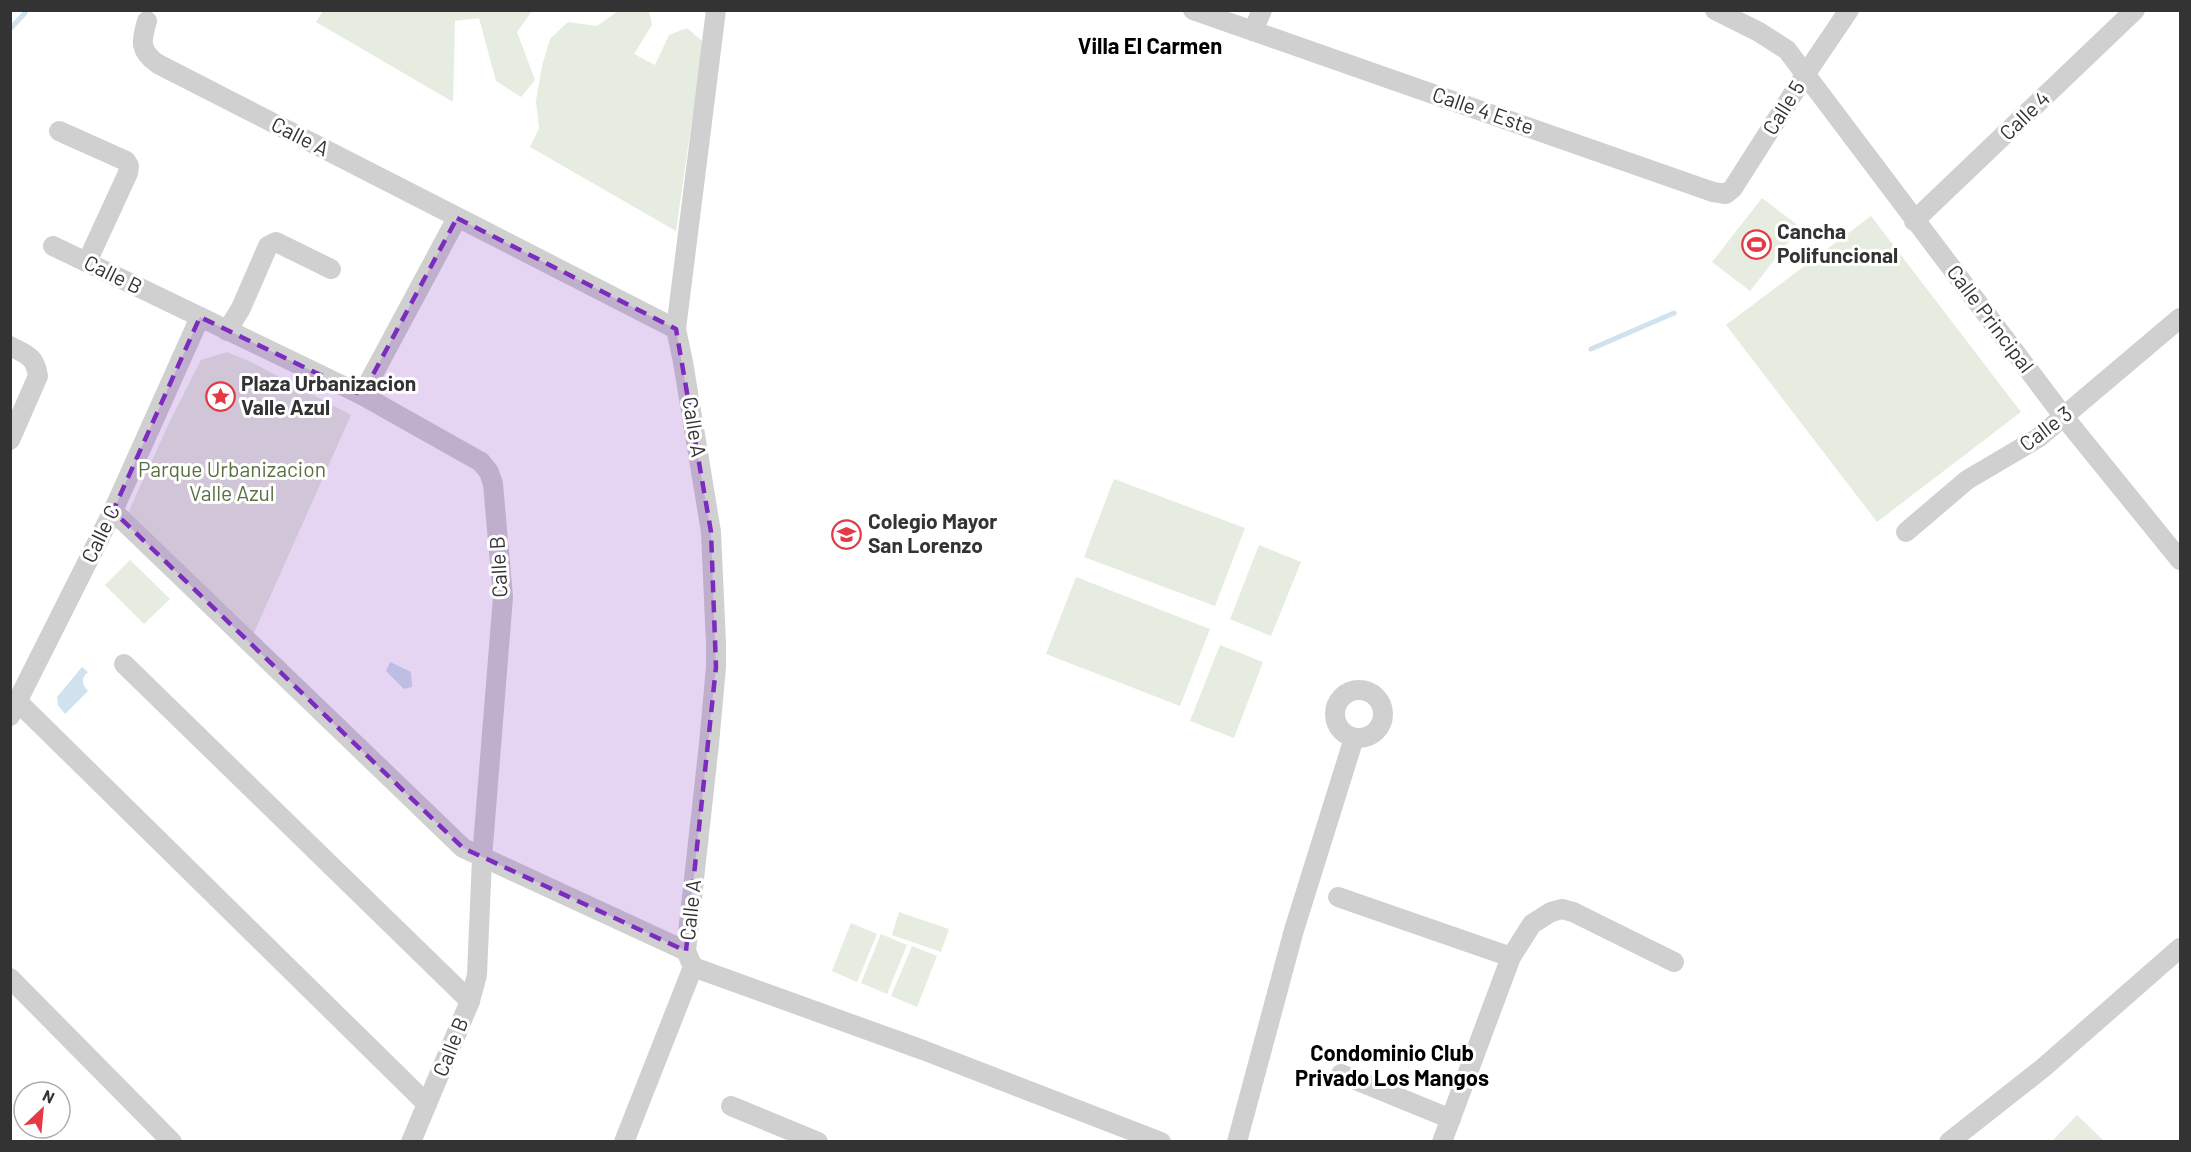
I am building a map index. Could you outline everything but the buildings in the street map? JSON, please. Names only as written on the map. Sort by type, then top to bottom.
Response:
[{"type":"street","points":[[676,329],[716,10]]},
{"type":"street","name":"Calle 4 Este","points":[[1192,10],[1713,192]]},
{"type":"street","points":[[1253,31],[1262,10]]},
{"type":"street","name":"Calle Principal","points":[[1715,10],[1774,40],[1786,50],[2064,417],[2181,560]]},
{"type":"street","name":"Calle 5","points":[[1713,192],[1726,194],[1730,192],[1849,10]]},
{"type":"street","name":"Calle 4","points":[[1914,221],[2135,10]]},
{"type":"street","name":"Calle A","points":[[147,21],[142,35],[142,44],[145,52],[158,64],[676,329],[684,362],[711,532],[716,668],[690,959],[624,1142]]},
{"type":"street","points":[[59,131],[126,161],[129,166],[128,173],[87,262]]},
{"type":"street","points":[[362,395],[457,218]]},
{"type":"street","points":[[227,331],[241,308],[268,246],[272,243],[276,242],[331,269]]},
{"type":"street","name":"Calle B","points":[[53,246],[362,395],[481,462],[489,472],[493,484],[503,597],[482,858],[477,975],[470,1001],[411,1142]]},
{"type":"street","name":"Calle C","points":[[14,708],[113,512],[200,318]]},
{"type":"street","name":"Calle 3","points":[[1906,532],[1967,480],[2038,438],[2181,318]]},
{"type":"street","points":[[10,346],[31,357],[36,365],[38,376],[10,440]]},
{"type":"street","points":[[113,512],[463,848],[690,959],[1161,1142]]},
{"type":"street","points":[[124,664],[470,1001]]},
{"type":"street","points":[[14,708],[427,1104]]},
{"type":"street","points":[[1237,1142],[1294,930],[1354,738]]},
{"type":"street","points":[[1338,897],[1510,957]]},
{"type":"street","points":[[1442,1142],[1510,957],[1532,924],[1551,912],[1562,909],[1573,912],[1674,962]]},
{"type":"street","points":[[1949,1142],[2043,1068],[2181,948]]},
{"type":"street","points":[[10,978],[172,1142]]},
{"type":"street","points":[[1341,1074],[1450,1119]]},
{"type":"street","points":[[731,1106],[818,1142]]},
{"type":"highlighted area","points":[[457,218],[676,329],[711,532],[716,667],[686,951],[463,848],[113,511],[200,317],[362,395]]},
{"type":"green space","points":[[323,11],[532,11],[517,32],[535,80],[521,97],[496,81],[479,18],[455,21],[453,102],[316,22]]},
{"type":"green space","points":[[618,11],[649,11],[652,25],[634,54],[655,65],[669,35],[687,28],[703,42],[676,231],[530,147],[539,128],[536,101],[542,66],[550,39],[568,22],[597,26]]},
{"type":"green space","name":"Cancha Polifuncional","points":[[1762,198],[1800,227],[1750,291],[1712,262]]},
{"type":"green space","points":[[1871,216],[2021,412],[1877,522],[1726,325]]},
{"type":"green space","name":"Parque Urbanizacion Valle Azul","points":[[227,352],[251,362],[351,415],[252,637],[128,513],[201,360]]},
{"type":"green space","points":[[1114,479],[1245,528],[1215,606],[1084,557]]},
{"type":"green space","points":[[1259,545],[1301,562],[1271,636],[1230,619]]},
{"type":"green space","points":[[130,560],[170,599],[144,624],[105,585]]},
{"type":"green space","points":[[1076,577],[1210,629],[1180,706],[1046,654]]},
{"type":"green space","points":[[1220,645],[1263,662],[1234,738],[1190,721]]},
{"type":"green space","points":[[899,912],[949,929],[941,952],[892,935]]},
{"type":"green space","points":[[851,923],[877,934],[857,982],[832,971]]},
{"type":"green space","points":[[881,934],[907,945],[887,994],[861,983]]},
{"type":"green space","points":[[912,946],[937,956],[917,1007],[891,996]]},
{"type":"green space","points":[[2077,1115],[2104,1141],[2052,1141]]},
{"type":"water","points":[[390,662],[411,672],[412,687],[404,689],[386,671]]},
{"type":"water","points":[[82,667],[88,672],[83,682],[88,691],[65,714],[58,705],[57,697]]},
{"type":"waterway","points":[[10,29],[25,13]]},
{"type":"waterway","points":[[1591,349],[1674,313]]},
{"type":"place","name":"Cancha Polifuncional","points":[[1756,244]]},
{"type":"place","name":"Plaza Urbanizacion Valle Azul","points":[[220,396]]},
{"type":"place","name":"Colegio Mayor San Lorenzo","points":[[847,534]]},
{"type":"district","name":"Villa El Carmen","points":[[1150,46]]},
{"type":"district","name":"Condominio Club Privado Los Mangos","points":[[1392,1066]]}]
